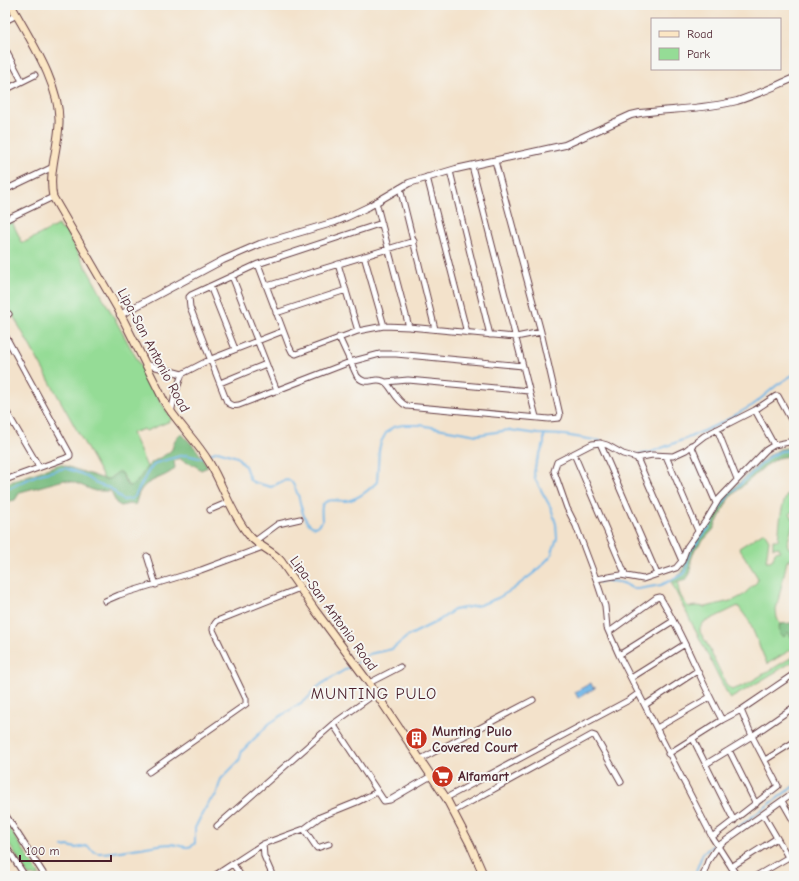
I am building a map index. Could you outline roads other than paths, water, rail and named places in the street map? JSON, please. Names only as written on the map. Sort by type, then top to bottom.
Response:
[{"type":"main road","name":"Lipa-San Antonio Road","points":[[11,5],[45,68],[54,90],[59,113],[59,125],[51,188],[53,197],[120,315],[144,364],[172,413],[201,450],[242,526],[255,541],[278,557],[346,654],[369,683],[454,811],[483,874]]},
{"type":"street","points":[[5,21],[17,15]]},
{"type":"street","points":[[5,49],[22,81]]},
{"type":"street","points":[[5,90],[35,75]]},
{"type":"street","points":[[120,315],[223,260],[260,244],[335,222],[376,202],[409,183],[495,160],[565,145],[631,115],[737,101],[758,94],[794,78]]},
{"type":"street","points":[[386,382],[400,403],[407,406],[555,419],[559,418],[560,415],[541,332],[495,160]]},
{"type":"street","points":[[472,166],[536,417]]},
{"type":"street","points":[[5,190],[53,167]]},
{"type":"street","points":[[450,171],[490,335]]},
{"type":"street","points":[[427,177],[467,333]]},
{"type":"street","points":[[400,188],[435,330]]},
{"type":"street","points":[[5,220],[53,197]]},
{"type":"street","points":[[376,202],[409,327]]},
{"type":"street","points":[[382,223],[258,264],[189,297],[189,302],[227,402],[234,406],[277,391],[350,362],[380,354],[523,366]]},
{"type":"street","points":[[267,286],[414,241]]},
{"type":"street","points":[[364,256],[384,326]]},
{"type":"street","points":[[258,264],[288,346],[292,352],[296,354],[339,337],[358,331],[384,326],[516,337],[541,332]]},
{"type":"street","points":[[338,264],[358,331]]},
{"type":"street","points":[[232,276],[277,391]]},
{"type":"street","points":[[210,286],[235,350]]},
{"type":"street","points":[[276,313],[346,290]]},
{"type":"street","points":[[144,364],[182,374],[211,359],[283,331]]},
{"type":"street","points":[[5,335],[70,454],[70,456],[66,458],[5,480]]},
{"type":"street","points":[[339,337],[360,381],[363,382],[408,380],[529,391]]},
{"type":"street","points":[[220,383],[266,364]]},
{"type":"street","points":[[172,413],[175,394],[182,374]]},
{"type":"street","points":[[737,876],[713,838],[668,754],[657,728],[619,655],[607,628],[605,606],[596,579],[576,526],[567,508],[554,471],[557,462],[592,444],[600,443],[607,445],[623,454],[637,458],[652,455],[673,456],[680,454],[700,438],[755,410],[774,397],[778,396],[794,425]]},
{"type":"street","points":[[5,409],[39,468]]},
{"type":"street","points":[[755,410],[774,445]]},
{"type":"street","points":[[717,429],[737,479]]},
{"type":"street","points":[[596,579],[617,575],[643,579],[673,570],[682,561],[687,547],[707,519],[716,503],[737,479],[766,450],[774,445],[794,442]]},
{"type":"street","points":[[600,443],[657,574]]},
{"type":"street","points":[[692,445],[716,503]]},
{"type":"street","points":[[574,454],[626,576]]},
{"type":"street","points":[[666,456],[698,531]]},
{"type":"street","points":[[637,458],[682,561]]},
{"type":"street","points":[[210,510],[229,502]]},
{"type":"street","points":[[255,541],[278,524],[300,519]]},
{"type":"street","points":[[105,601],[119,595],[156,585],[222,563],[263,547]]},
{"type":"street","points":[[147,556],[156,585]]},
{"type":"street","points":[[149,772],[246,704],[246,699],[213,630],[214,624],[217,621],[300,588]]},
{"type":"street","points":[[609,632],[659,597],[685,644],[722,720]]},
{"type":"street","points":[[619,655],[672,621]]},
{"type":"street","points":[[631,678],[685,644]]},
{"type":"street","points":[[369,683],[400,667]]},
{"type":"street","points":[[645,704],[697,671]]},
{"type":"street","points":[[668,754],[722,720],[741,710],[794,674]]},
{"type":"street","points":[[446,798],[629,700],[639,693]]},
{"type":"street","points":[[217,826],[333,724],[375,694]]},
{"type":"street","points":[[657,728],[710,697]]},
{"type":"street","points":[[420,760],[533,700]]},
{"type":"street","points":[[706,764],[752,736],[794,707]]},
{"type":"street","points":[[713,838],[778,786],[752,736],[741,710]]},
{"type":"street","points":[[333,724],[384,801],[390,800],[431,776]]},
{"type":"street","points":[[454,811],[592,735],[595,736],[621,782]]},
{"type":"street","points":[[693,739],[734,821]]},
{"type":"street","points":[[765,760],[794,742]]},
{"type":"street","points":[[728,750],[756,804]]},
{"type":"street","points":[[214,876],[263,844],[304,829],[320,817],[377,792]]},
{"type":"street","points":[[708,876],[704,873],[708,861],[717,845],[794,792]]},
{"type":"street","points":[[782,801],[794,822]]},
{"type":"street","points":[[5,814],[45,876]]},
{"type":"street","points":[[763,814],[788,857]]},
{"type":"street","points":[[304,829],[317,848],[329,844]]},
{"type":"street","points":[[731,867],[777,838]]},
{"type":"street","points":[[263,844],[264,856],[271,872]]},
{"type":"street","points":[[5,846],[25,876]]},
{"type":"street","points":[[756,876],[794,854]]},
{"type":"street","points":[[233,864],[240,876]]},
{"type":"street","points":[[473,876],[483,874]]},
{"type":"water","points":[[591,683],[593,688],[595,688],[578,698],[575,692]]},
{"type":"waterway","points":[[633,455],[649,453],[721,423],[753,405],[777,385],[794,374]]},
{"type":"waterway","points":[[5,490],[37,475],[65,468],[82,474],[99,485],[110,488],[123,500],[131,499],[135,496],[149,470],[156,463],[186,455],[199,458],[218,451],[237,457],[245,466],[250,480],[253,482],[271,487],[283,481],[291,481],[298,495],[305,518],[315,527],[322,521],[322,506],[326,501],[345,501],[354,499],[367,491],[377,482],[381,442],[386,433],[393,427],[403,425],[420,425],[477,435],[509,430],[538,434],[564,435],[601,441]]},
{"type":"waterway","points":[[357,663],[369,654],[392,649],[408,636],[438,621],[454,610],[480,605],[498,598],[513,589],[535,572],[551,556],[557,538],[556,524],[551,508],[535,479],[534,473],[536,463],[544,444],[544,435]]},
{"type":"waterway","points":[[599,582],[612,581],[623,583],[634,589],[638,589],[661,585],[684,574],[691,550],[709,528],[716,513],[729,495],[768,458],[781,451],[794,450]]},
{"type":"waterway","points":[[63,847],[68,846],[76,848],[86,846],[99,853],[117,852],[165,844],[190,847],[195,843],[195,828],[202,814],[209,802],[216,795],[221,779],[239,761],[242,751],[270,723],[309,697],[313,691],[323,683],[353,665]]},
{"type":"waterway","points":[[694,876],[703,853],[794,786]]},
{"type":"place","name":"Munting Pulo Covered Court","points":[[416,739]]},
{"type":"place","name":"Alfamart","points":[[443,776]]},
{"type":"district","name":"MUNTING PULO","points":[[374,693]]}]
